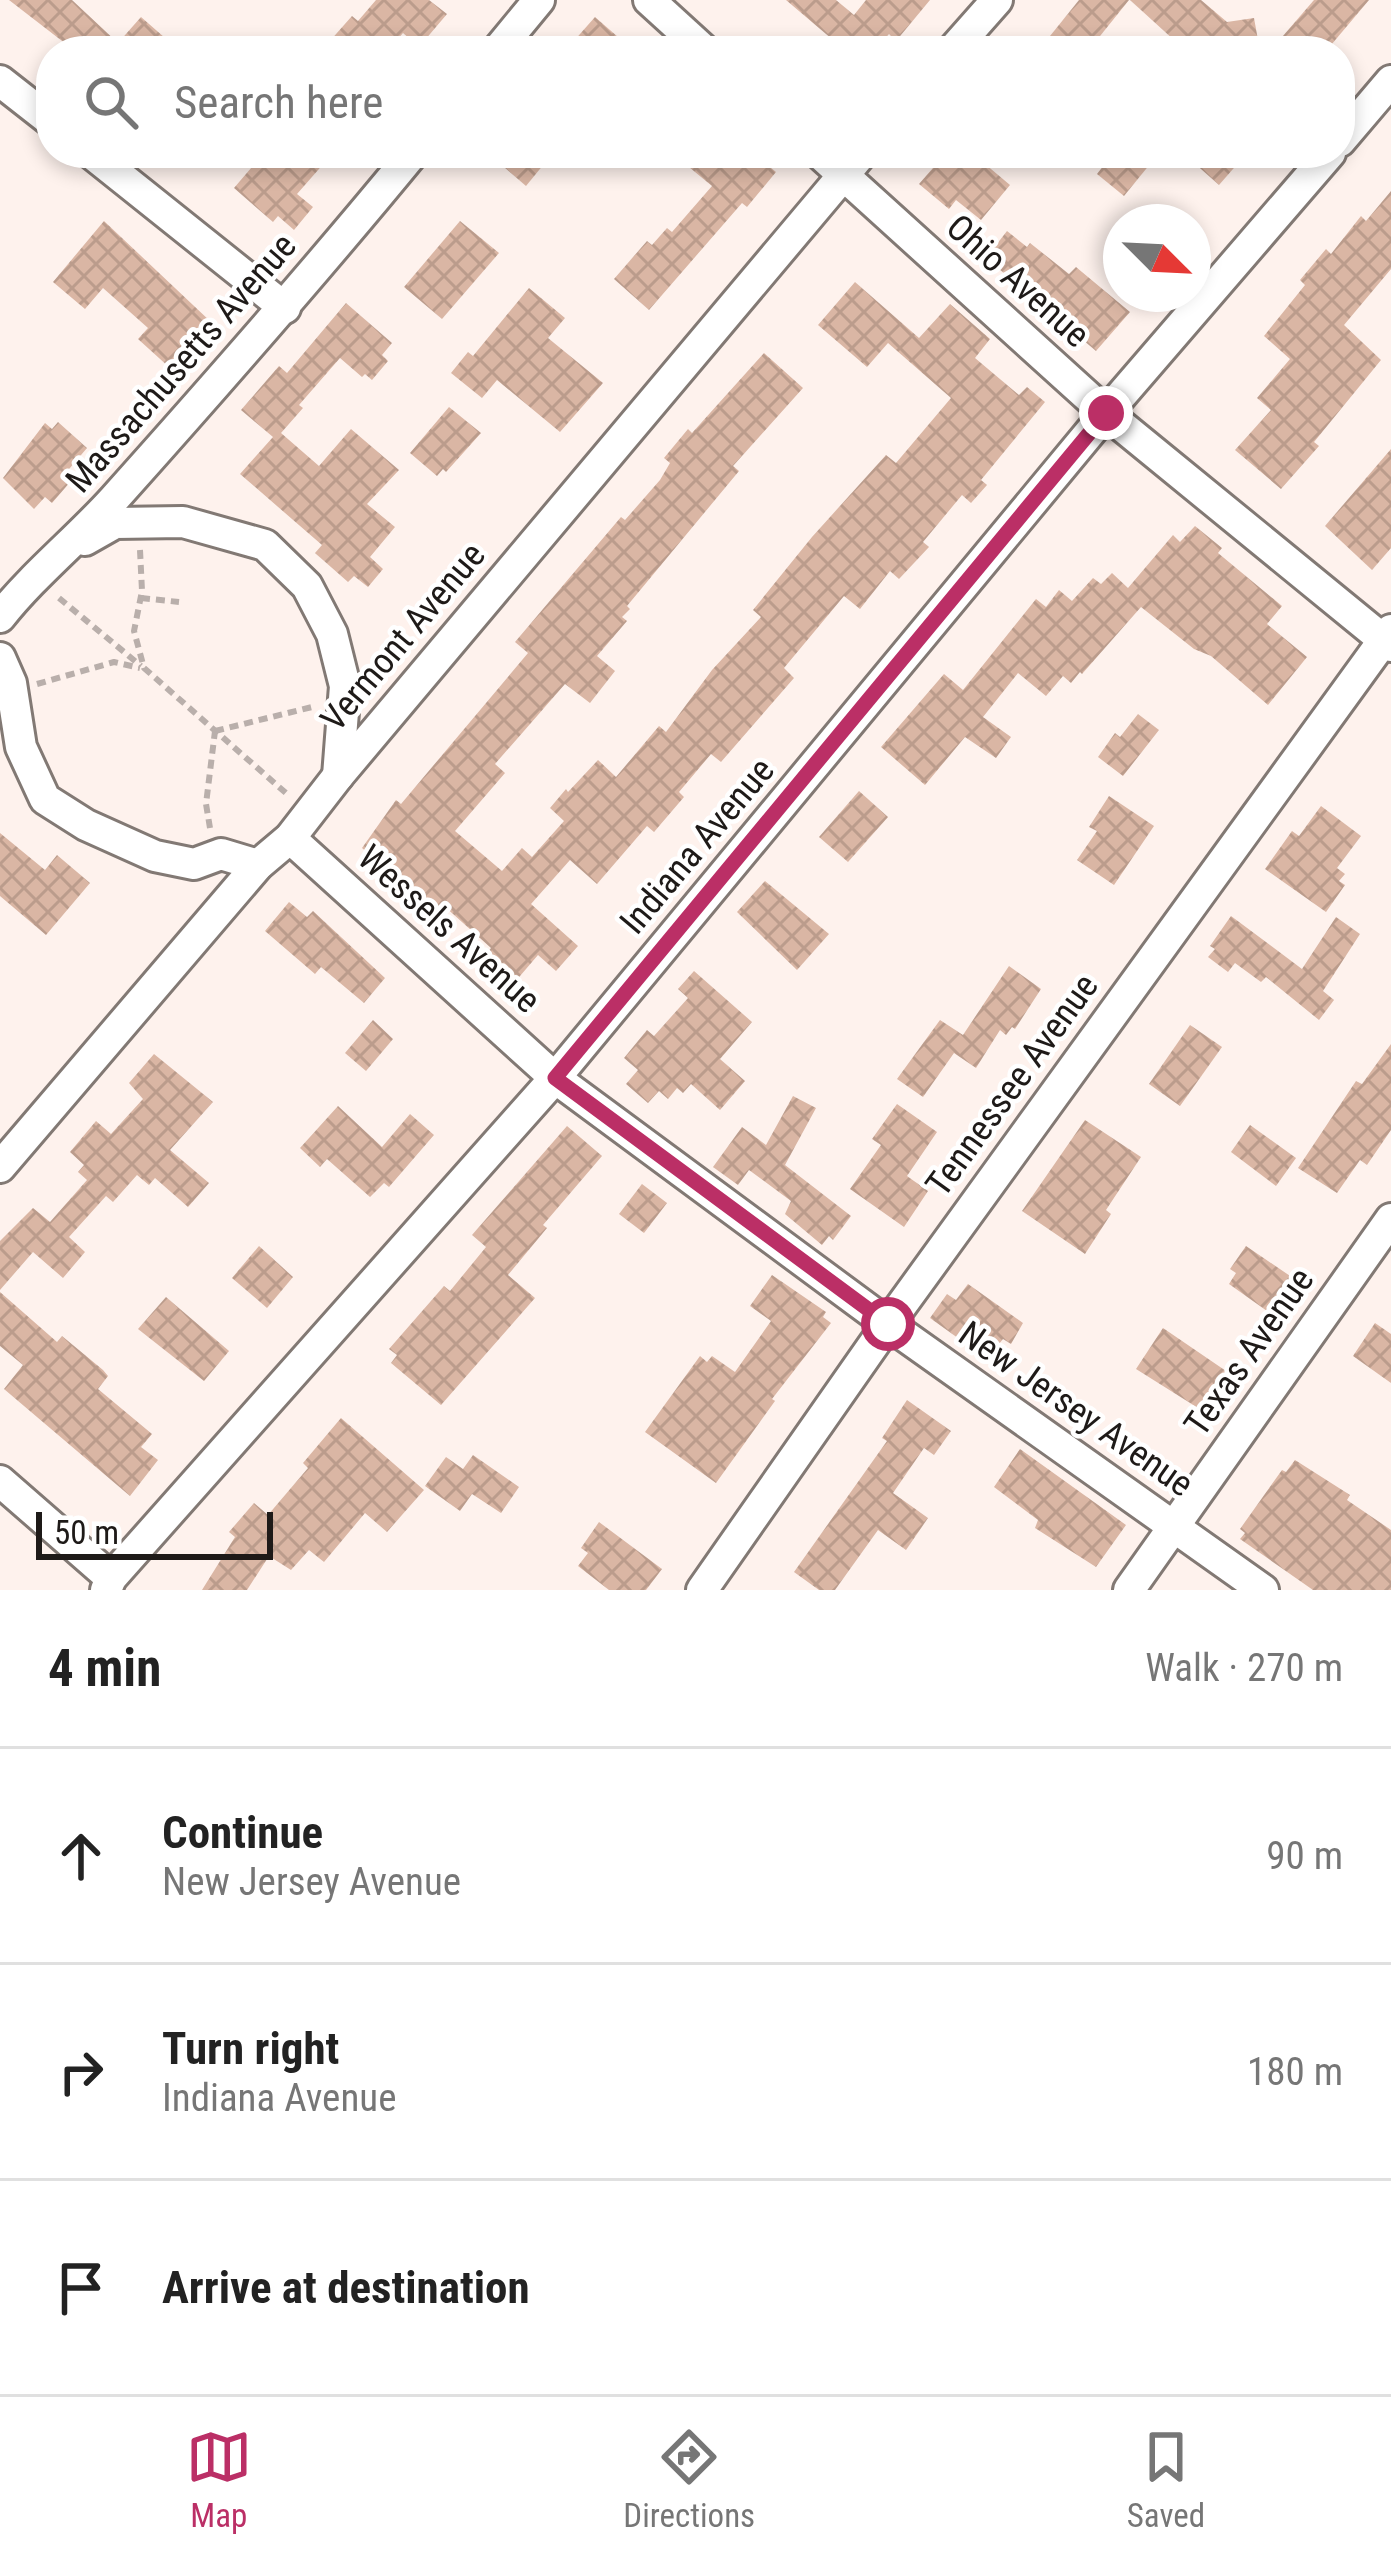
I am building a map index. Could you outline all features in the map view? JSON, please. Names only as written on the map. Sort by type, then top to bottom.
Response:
[{"type":"street","points":[[509,36],[539,0]]},
{"type":"street","points":[[649,0],[689,36]]},
{"type":"street","points":[[965,36],[997,0]]},
{"type":"street","points":[[0,80],[36,110]]},
{"type":"street","points":[[1355,124],[1391,82]]},
{"type":"street","points":[[110,168],[285,308]]},
{"type":"street","name":"Massachusetts Avenue","points":[[0,617],[18,582],[69,549],[285,308],[401,168]]},
{"type":"street","name":"Vermont Avenue","points":[[0,1167],[258,865],[300,825],[849,168]]},
{"type":"street","name":"Ohio Avenue","points":[[856,168],[1106,413],[1389,638]]},
{"type":"street","name":"Indiana Avenue","points":[[108,1584],[555,1078],[1106,413],[1317,168]]},
{"type":"street","points":[[69,549],[115,523],[183,522],[265,545],[307,586],[332,634],[345,686],[338,776]]},
{"type":"street","name":"Tennessee Avenue","points":[[702,1590],[888,1324],[1389,638]]},
{"type":"street","points":[[6,671],[21,747],[45,799],[86,825],[155,856],[194,864],[220,854],[258,865]]},
{"type":"street","name":"Wessels Avenue","points":[[300,825],[555,1078]]},
{"type":"street","name":"New Jersey Avenue","points":[[555,1078],[888,1324],[1263,1590]]},
{"type":"street","name":"Texas Avenue","points":[[1129,1590],[1391,1219]]},
{"type":"street","points":[[0,1481],[108,1584]]},
{"type":"path","points":[[138,523],[140,598],[134,631],[144,668]]},
{"type":"path","points":[[18,582],[144,668],[215,731],[300,825]]},
{"type":"path","points":[[140,598],[179,602]]},
{"type":"path","points":[[6,671],[36,684],[114,662],[144,668]]},
{"type":"path","points":[[215,731],[300,707],[343,704]]},
{"type":"path","points":[[215,731],[206,804],[220,854]]},
{"type":"building","points":[[9,0],[72,0],[111,36],[56,36]]},
{"type":"building","points":[[376,0],[429,0],[447,14],[428,36],[334,36],[352,16],[358,21]]},
{"type":"building","points":[[786,0],[836,0],[854,15],[866,0],[930,0],[900,36],[828,36]]},
{"type":"building","points":[[1079,0],[1129,0],[1100,36],[1050,36]]},
{"type":"building","points":[[1130,0],[1201,0],[1227,22],[1254,18],[1257,36],[1170,36]]},
{"type":"building","points":[[1314,0],[1369,0],[1339,36],[1283,36]]},
{"type":"building","points":[[141,17],[163,36],[124,36]]},
{"type":"building","points":[[595,17],[617,36],[578,36]]},
{"type":"building","points":[[251,168],[320,168],[297,194],[313,207],[294,230],[278,216],[273,222],[234,188]]},
{"type":"building","points":[[505,168],[541,168],[526,186]]},
{"type":"building","points":[[690,168],[771,168],[776,172],[747,207],[742,203],[649,310],[614,279],[647,241],[652,245],[667,228],[672,232],[712,186]]},
{"type":"building","points":[[933,168],[990,168],[1010,185],[981,220],[956,200],[949,209],[919,184]]},
{"type":"building","points":[[1102,168],[1147,168],[1124,196],[1097,174]]},
{"type":"building","points":[[1200,168],[1234,168],[1219,185]]},
{"type":"building","points":[[1391,191],[1391,269],[1344,325],[1381,360],[1314,442],[1319,446],[1281,489],[1235,450],[1271,410],[1257,398],[1290,359],[1264,336],[1305,285],[1300,280],[1326,249],[1331,254],[1361,216],[1366,221]]},
{"type":"building","points":[[104,221],[211,322],[170,368],[138,339],[148,328],[103,288],[85,309],[53,282]]},
{"type":"building","points":[[460,221],[499,253],[442,319],[404,287]]},
{"type":"building","points":[[1007,231],[1069,274],[1076,267],[1103,290],[1103,312],[1130,312],[1096,351],[986,258]]},
{"type":"building","points":[[855,282],[919,338],[950,304],[990,339],[975,358],[1019,395],[1027,387],[1045,402],[981,480],[987,485],[971,503],[962,495],[923,542],[929,547],[899,579],[890,571],[860,609],[844,596],[784,668],[794,678],[721,762],[711,754],[654,832],[647,826],[597,884],[570,860],[531,904],[578,946],[556,971],[538,955],[514,983],[484,957],[491,948],[443,905],[428,923],[404,903],[414,892],[362,848],[396,800],[401,804],[528,653],[515,642],[621,517],[625,520],[660,480],[670,463],[664,458],[764,353],[803,388],[733,466],[739,471],[627,606],[630,609],[622,617],[627,621],[597,656],[615,671],[590,703],[565,684],[495,764],[505,773],[455,831],[502,871],[522,848],[532,857],[564,821],[550,808],[566,789],[568,792],[598,760],[616,777],[659,726],[666,732],[712,670],[761,617],[753,610],[812,537],[886,455],[896,463],[951,398],[888,343],[867,367],[818,325]]},
{"type":"building","points":[[529,288],[565,318],[548,338],[603,383],[560,432],[497,380],[482,398],[451,373],[468,352],[473,356]]},
{"type":"building","points":[[346,303],[392,343],[382,355],[388,361],[372,380],[340,358],[281,433],[319,466],[351,429],[399,470],[367,504],[395,527],[370,557],[383,569],[368,587],[354,576],[348,582],[315,553],[322,545],[240,474],[273,437],[241,410],[279,366],[287,373]]},
{"type":"building","points":[[449,407],[481,433],[437,476],[410,453]]},
{"type":"building","points":[[58,422],[87,448],[64,475],[71,481],[52,503],[45,497],[34,509],[3,478],[45,423],[52,429]]},
{"type":"building","points":[[1391,449],[1391,548],[1372,570],[1325,526]]},
{"type":"building","points":[[1195,526],[1222,548],[1218,553],[1282,606],[1267,624],[1307,657],[1268,705],[1211,656],[1194,649],[1141,607],[1071,683],[1063,676],[1046,696],[1018,673],[983,717],[1011,737],[996,758],[965,737],[925,785],[881,747],[944,674],[963,690],[1036,599],[1046,607],[1059,590],[1072,601],[1093,578],[1101,584],[1112,573],[1128,588],[1173,535],[1180,542]]},
{"type":"building","points":[[1138,714],[1159,730],[1123,776],[1098,757],[1115,733],[1120,737]]},
{"type":"building","points":[[859,791],[888,817],[848,862],[819,837]]},
{"type":"building","points":[[1109,796],[1154,826],[1114,885],[1077,860],[1097,831],[1089,827]]},
{"type":"building","points":[[1321,806],[1361,836],[1337,868],[1345,874],[1339,881],[1345,885],[1326,912],[1265,869],[1292,831],[1299,836]]},
{"type":"building","points":[[0,833],[45,870],[57,855],[90,883],[46,935],[0,896]]},
{"type":"building","points":[[765,881],[829,934],[797,970],[737,912]]},
{"type":"building","points":[[289,902],[307,917],[313,911],[385,978],[364,1003],[321,967],[315,974],[265,931]]},
{"type":"building","points":[[1231,916],[1302,969],[1336,917],[1360,934],[1323,991],[1334,1000],[1319,1020],[1266,977],[1261,982],[1235,963],[1228,972],[1208,957],[1215,949],[1210,946]]},
{"type":"building","points":[[1009,966],[1041,989],[1015,1029],[1006,1035],[1000,1030],[976,1068],[954,1053],[923,1097],[897,1079],[940,1020],[963,1035]]},
{"type":"building","points":[[694,971],[752,1022],[720,1059],[745,1081],[720,1110],[691,1084],[683,1093],[677,1088],[668,1099],[659,1091],[648,1103],[626,1084],[638,1070],[624,1058],[647,1030],[654,1036],[688,998],[678,989]]},
{"type":"building","points":[[373,1020],[393,1039],[366,1071],[345,1053]]},
{"type":"building","points":[[1190,1025],[1222,1047],[1180,1106],[1149,1084]]},
{"type":"building","points":[[1391,1044],[1391,1130],[1367,1165],[1360,1160],[1337,1193],[1298,1168],[1356,1081],[1362,1084]]},
{"type":"building","points":[[154,1054],[213,1102],[170,1150],[209,1183],[188,1207],[155,1178],[149,1185],[137,1175],[113,1202],[106,1196],[69,1237],[85,1252],[63,1278],[33,1252],[0,1290],[0,1241],[33,1208],[50,1222],[87,1180],[78,1172],[84,1165],[70,1152],[96,1121],[111,1134],[143,1099],[129,1083]]},
{"type":"building","points":[[793,1096],[816,1108],[785,1165],[851,1216],[833,1240],[829,1236],[822,1245],[785,1214],[791,1201],[749,1170],[738,1185],[713,1167],[742,1127],[766,1145]]},
{"type":"building","points":[[897,1104],[937,1132],[907,1176],[928,1191],[904,1227],[850,1189],[881,1145],[872,1139]]},
{"type":"building","points":[[338,1106],[382,1147],[410,1114],[434,1135],[389,1187],[384,1183],[370,1197],[327,1159],[320,1167],[300,1148]]},
{"type":"building","points":[[1085,1120],[1141,1157],[1106,1210],[1111,1214],[1085,1254],[1022,1211]]},
{"type":"building","points":[[1250,1125],[1296,1158],[1276,1186],[1231,1152]]},
{"type":"building","points":[[567,1126],[602,1156],[508,1275],[535,1298],[441,1405],[391,1363],[397,1355],[389,1349],[444,1286],[450,1291],[486,1247],[472,1235]]},
{"type":"building","points":[[642,1184],[667,1203],[644,1233],[619,1214]]},
{"type":"building","points":[[259,1246],[293,1277],[267,1308],[232,1278]]},
{"type":"building","points":[[1246,1246],[1299,1282],[1285,1302],[1277,1296],[1267,1311],[1229,1284],[1236,1273],[1230,1269]]},
{"type":"building","points":[[772,1275],[826,1312],[823,1317],[831,1323],[716,1483],[645,1432],[700,1356],[707,1362],[712,1356],[735,1372],[771,1321],[750,1306]]},
{"type":"building","points":[[968,1284],[1023,1323],[1011,1344],[1003,1339],[995,1349],[974,1339],[969,1346],[930,1318],[947,1294],[956,1300]]},
{"type":"building","points":[[0,1292],[57,1342],[62,1336],[103,1370],[108,1376],[98,1389],[152,1434],[141,1447],[158,1460],[130,1496],[4,1389],[23,1365],[0,1346]]},
{"type":"building","points":[[166,1297],[229,1351],[204,1381],[138,1329]]},
{"type":"building","points":[[1375,1323],[1391,1334],[1391,1383],[1353,1356]]},
{"type":"building","points":[[1163,1328],[1226,1371],[1223,1375],[1229,1379],[1206,1413],[1136,1369]]},
{"type":"building","points":[[907,1400],[951,1431],[934,1455],[924,1448],[893,1493],[928,1518],[906,1550],[878,1530],[835,1590],[819,1590],[794,1572],[887,1441],[882,1438]]},
{"type":"building","points":[[341,1418],[424,1490],[387,1532],[365,1513],[324,1562],[309,1550],[291,1570],[269,1556],[247,1590],[202,1590],[235,1537],[229,1532],[254,1503],[268,1515],[308,1468],[303,1463]]},
{"type":"building","points":[[1020,1449],[1126,1525],[1096,1567],[1035,1528],[1038,1520],[994,1487]]},
{"type":"building","points":[[473,1455],[519,1487],[501,1513],[472,1494],[460,1511],[425,1486],[446,1457],[463,1469]]},
{"type":"building","points":[[1295,1460],[1350,1495],[1347,1500],[1391,1530],[1391,1590],[1313,1590],[1240,1539],[1245,1533],[1240,1529],[1282,1470],[1286,1472]]},
{"type":"building","points":[[599,1522],[662,1569],[646,1590],[609,1590],[578,1566],[588,1553],[581,1548]]},
{"type":"route","points":[[888,1324],[555,1078],[1106,413]]}]
